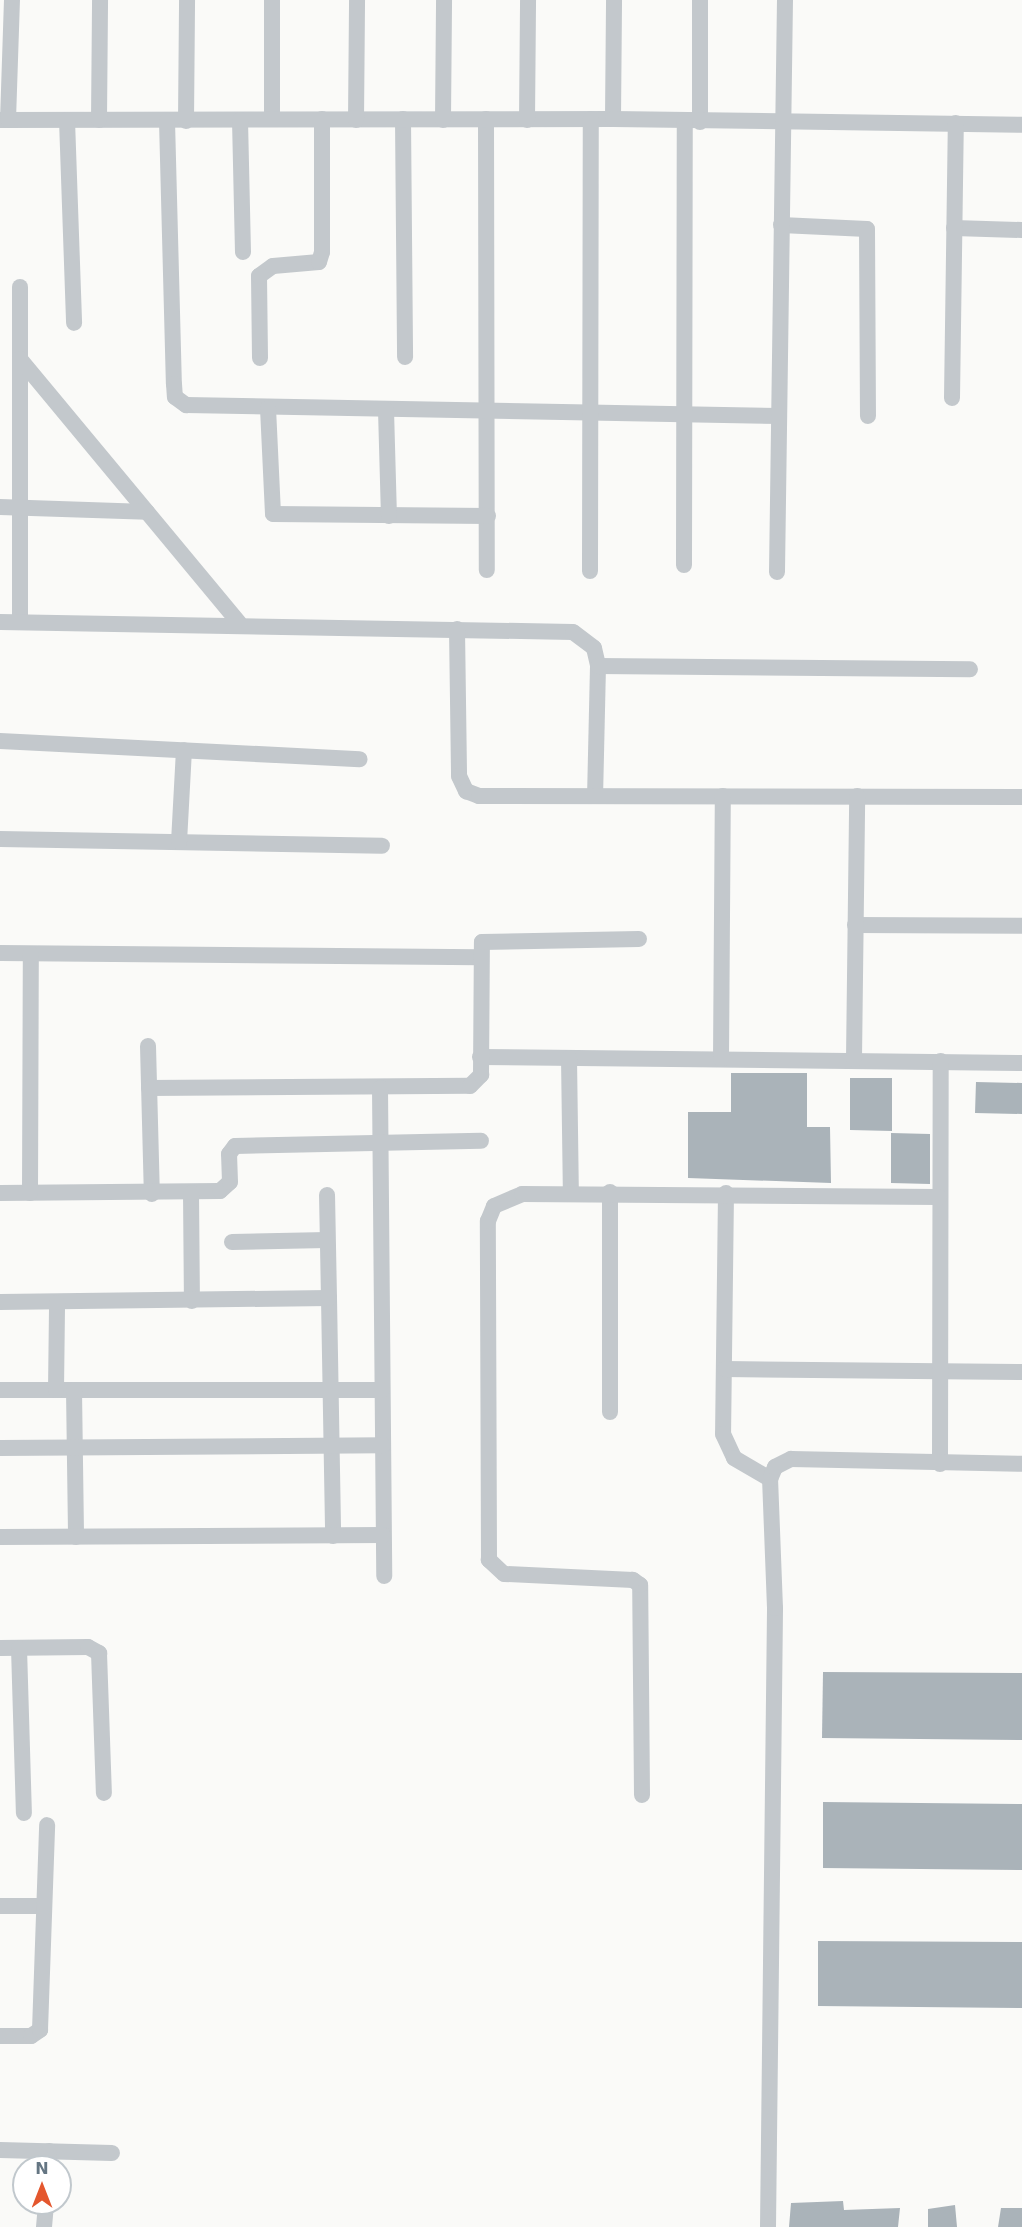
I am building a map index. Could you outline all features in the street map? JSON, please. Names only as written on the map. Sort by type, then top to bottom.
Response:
[{"type":"street","points":[[12,0],[4,120],[613,118],[1022,125]]},
{"type":"street","points":[[99,120],[100,0]]},
{"type":"street","points":[[186,121],[187,0]]},
{"type":"street","points":[[272,0],[272,119]]},
{"type":"street","points":[[356,120],[357,0]]},
{"type":"street","points":[[442,120],[444,0]]},
{"type":"street","points":[[527,120],[528,0]]},
{"type":"street","points":[[613,118],[614,0]]},
{"type":"street","points":[[684,565],[693,121],[700,0]]},
{"type":"street","points":[[777,572],[785,0]]},
{"type":"street","points":[[260,358],[259,276],[273,266],[319,262],[322,252],[322,119]]},
{"type":"street","points":[[403,119],[405,357]]},
{"type":"street","points":[[486,119],[487,570]]},
{"type":"street","points":[[590,571],[588,414],[591,119]]},
{"type":"street","points":[[68,120],[74,323]]},
{"type":"street","points":[[240,120],[243,252]]},
{"type":"street","points":[[167,121],[175,397],[186,405],[779,416]]},
{"type":"street","points":[[952,398],[956,123]]},
{"type":"street","points":[[781,225],[867,229],[868,416]]},
{"type":"street","points":[[954,228],[1022,230]]},
{"type":"street","points":[[20,287],[20,622]]},
{"type":"street","points":[[20,359],[239,623]]},
{"type":"street","points":[[268,408],[273,513],[488,516]]},
{"type":"street","points":[[386,410],[389,516]]},
{"type":"street","points":[[0,507],[147,512]]},
{"type":"street","points":[[0,622],[239,623],[573,632],[594,648],[598,666],[595,795]]},
{"type":"street","points":[[457,629],[459,776],[466,791],[479,796],[1022,797]]},
{"type":"street","points":[[598,666],[970,669]]},
{"type":"street","points":[[0,741],[360,759]]},
{"type":"street","points":[[179,842],[184,750]]},
{"type":"street","points":[[721,1059],[723,796]]},
{"type":"street","points":[[854,1059],[857,796]]},
{"type":"street","points":[[0,839],[382,846]]},
{"type":"street","points":[[855,925],[1022,926]]},
{"type":"street","points":[[149,1088],[470,1086],[481,1075],[479,957],[482,942],[489,940],[639,939]]},
{"type":"street","points":[[0,954],[479,957]]},
{"type":"street","points":[[30,1193],[31,954]]},
{"type":"street","points":[[148,1046],[152,1194]]},
{"type":"street","points":[[480,1057],[854,1059],[1022,1063]]},
{"type":"street","points":[[569,1058],[571,1193]]},
{"type":"street","points":[[940,1464],[941,1061]]},
{"type":"street","points":[[380,1088],[384,1576]]},
{"type":"street","points":[[0,1193],[152,1194],[226,1189],[229,1154],[235,1146],[481,1141]]},
{"type":"street","points":[[191,1192],[192,1301]]},
{"type":"street","points":[[610,1192],[610,1412]]},
{"type":"street","points":[[642,1795],[640,1585],[633,1580],[504,1574],[489,1560],[488,1221],[494,1206],[506,1197],[610,1192],[939,1197]]},
{"type":"street","points":[[726,1193],[725,1448],[770,1479]]},
{"type":"street","points":[[327,1195],[333,1536]]},
{"type":"street","points":[[232,1242],[327,1240]]},
{"type":"street","points":[[0,1302],[57,1304],[329,1298]]},
{"type":"street","points":[[56,1390],[57,1304]]},
{"type":"street","points":[[725,1369],[1022,1372]]},
{"type":"street","points":[[0,1390],[382,1390]]},
{"type":"street","points":[[74,1390],[76,1537]]},
{"type":"street","points":[[0,1448],[382,1445]]},
{"type":"street","points":[[768,2227],[775,1608],[770,1479],[775,1467],[790,1459],[1022,1464]]},
{"type":"street","points":[[0,1537],[383,1535]]},
{"type":"street","points":[[0,1648],[88,1647],[99,1653],[104,1793]]},
{"type":"street","points":[[19,1648],[24,1813]]},
{"type":"street","points":[[0,2036],[31,2036],[40,2030],[47,1825]]},
{"type":"street","points":[[0,1906],[44,1906]]},
{"type":"street","points":[[0,2150],[27,2155]]},
{"type":"street","points":[[72,2157],[112,2153]]},
{"type":"building","points":[[731,1073],[807,1073],[807,1127],[830,1127],[831,1183],[688,1178],[688,1112],[731,1112]]},
{"type":"building","points":[[850,1078],[892,1078],[892,1131],[850,1130]]},
{"type":"building","points":[[976,1082],[1022,1083],[1022,1114],[975,1113]]},
{"type":"building","points":[[891,1133],[930,1134],[930,1184],[891,1183]]},
{"type":"building","points":[[823,1672],[1022,1673],[1022,1740],[822,1738]]},
{"type":"building","points":[[823,1802],[1022,1804],[1022,1870],[823,1868]]},
{"type":"building","points":[[818,1941],[1022,1942],[1022,2008],[818,2006]]},
{"type":"building","points":[[843,2201],[844,2210],[900,2208],[898,2227],[789,2227],[791,2203]]},
{"type":"building","points":[[955,2205],[957,2227],[928,2227],[928,2209]]},
{"type":"building","points":[[1001,2208],[1022,2208],[1022,2227],[998,2227]]}]
